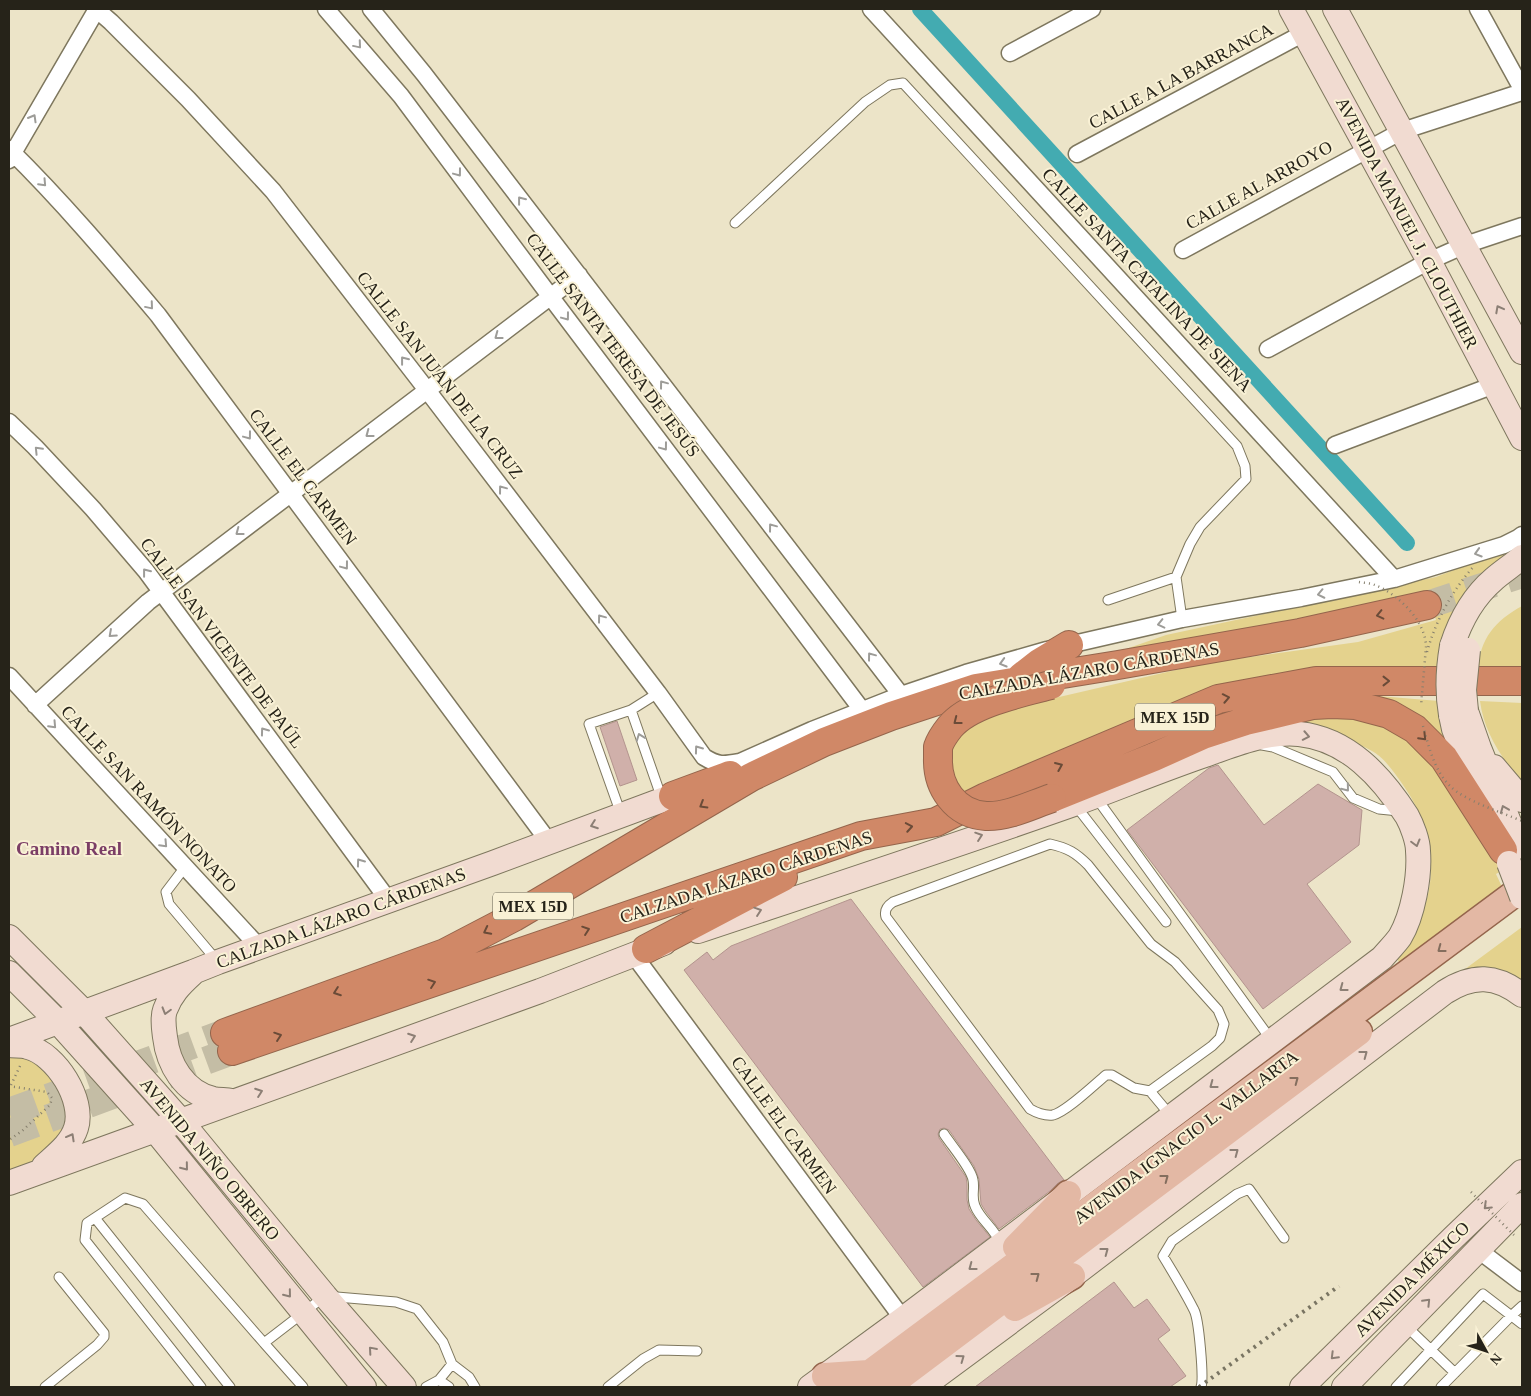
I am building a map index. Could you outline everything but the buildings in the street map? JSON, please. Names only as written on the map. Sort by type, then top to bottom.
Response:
[{"type":"highway","name":"CALZADA LÁZARO CÁRDENAS","points":[[1427,605],[1300,633],[976,688],[891,716],[824,742],[751,777],[514,917],[445,953],[228,1042],[861,836],[936,822],[986,797],[1218,700],[1316,681],[1517,682]]},
{"type":"highway","points":[[1015,681],[1038,663],[1069,645]]},
{"type":"highway","points":[[1118,665],[989,703],[967,713],[950,726],[938,746],[940,778],[947,794],[958,807],[971,814],[987,816],[1074,799],[1171,767]]},
{"type":"highway","points":[[1074,799],[1204,735],[1246,720],[1313,706],[1332,704],[1354,705],[1389,714],[1415,728],[1444,758],[1511,856]]},
{"type":"highway","points":[[1208,754],[1275,719],[1313,706]]},
{"type":"highway","points":[[668,797],[824,742]]},
{"type":"highway","points":[[639,951],[861,836]]},
{"type":"main road","name":"AVENIDA MANUEL J. CLOUTHIER","points":[[1291,9],[1429,261],[1522,438]]},
{"type":"main road","points":[[1335,9],[1522,352]]},
{"type":"main road","points":[[1511,856],[1454,728],[1464,690],[1458,628],[1480,595],[1493,580],[1522,557]]},
{"type":"main road","points":[[1460,648],[1474,634],[1482,617],[1494,603],[1514,582],[1522,577]]},
{"type":"main road","points":[[1459,713],[1479,748],[1500,776],[1522,800]]},
{"type":"main road","name":"AVENIDA IGNACIO L. VALLARTA","points":[[639,951],[1074,799],[1240,743],[1273,734],[1300,734],[1324,740],[1349,752],[1374,772],[1394,796],[1409,819],[1418,848],[1417,880],[1412,908],[1401,936],[1382,958],[818,1381]]},
{"type":"main road","points":[[1479,748],[1522,897]]},
{"type":"main road","name":"CALZADA LÁZARO CÁRDENAS","points":[[9,1040],[668,797]]},
{"type":"main road","name":"AVENIDA IGNACIO L. VALLARTA","points":[[869,1383],[956,1308],[1522,888]]},
{"type":"main road","name":"AVENIDA IGNACIO L. VALLARTA","points":[[869,1383],[927,1358],[1522,910]]},
{"type":"main road","name":"AVENIDA NIÑO OBRERO","points":[[9,936],[84,1012],[180,1120],[325,1296],[404,1387]]},
{"type":"main road","points":[[9,1183],[540,990],[639,951]]},
{"type":"main road","points":[[193,972],[175,990],[164,1012],[166,1050],[177,1073],[195,1091],[212,1099],[233,1101]]},
{"type":"main road","name":"AVENIDA NIÑO OBRERO","points":[[9,973],[58,1022],[154,1130],[364,1387]]},
{"type":"main road","points":[[922,1387],[1072,1276],[1450,989],[1462,982],[1482,979],[1502,983],[1522,994]]},
{"type":"main road","points":[[15,1054],[29,1047],[54,1062],[70,1086],[78,1108],[76,1127],[66,1145],[37,1172]]},
{"type":"main road","name":"AVENIDA MÉXICO","points":[[1302,1387],[1522,1172]]},
{"type":"main road","points":[[956,1308],[1068,1194]]},
{"type":"main road","name":"AVENIDA MÉXICO","points":[[1344,1387],[1522,1205]]},
{"type":"main road","points":[[927,1358],[1072,1276]]},
{"type":"main road","points":[[818,1381],[869,1383]]},
{"type":"street","points":[[10,154],[97,9]]},
{"type":"street","name":"CALLE SAN JUAN DE LA CRUZ","points":[[97,9],[188,99],[272,191],[427,390],[658,693],[704,757],[722,765],[740,762]]},
{"type":"street","name":"CALLE SANTA TERESA DE JESÚS","points":[[326,9],[401,96],[862,710]]},
{"type":"street","name":"CALLE SANTA TERESA DE JESÚS","points":[[371,9],[424,74],[579,274],[901,695]]},
{"type":"street","name":"CALLE SANTA CATALINA DE SIENA","points":[[871,9],[1394,579]]},
{"type":"street","points":[[1010,53],[1092,9]]},
{"type":"street","points":[[1478,9],[1522,91]]},
{"type":"street","name":"CALLE A LA BARRANCA","points":[[1077,154],[1304,33]]},
{"type":"street","name":"CALLE AL ARROYO","points":[[1182,250],[1402,132],[1522,91]]},
{"type":"street","name":"CALLE EL CARMEN","points":[[10,154],[88,232],[158,315],[549,842]]},
{"type":"street","points":[[1268,349],[1429,261],[1465,245],[1522,226]]},
{"type":"street","points":[[35,705],[161,591],[579,274]]},
{"type":"street","points":[[1334,445],[1494,385]]},
{"type":"street","name":"CALLE SAN VICENTE DE PAÚL","points":[[9,422],[93,509],[146,571],[389,901]]},
{"type":"street","points":[[668,797],[812,730],[901,695],[966,673],[1069,645],[1182,619],[1394,579],[1504,545],[1522,534]]},
{"type":"street","name":"CALLE SAN RAMÓN NONATO","points":[[9,676],[260,948]]},
{"type":"street","name":"CALLE EL CARMEN","points":[[639,951],[903,1319]]},
{"type":"street","points":[[1477,1249],[1522,1283]]},
{"type":"lane","points":[[735,223],[865,102],[890,84],[903,83],[1237,446],[1246,466],[1246,479],[1200,527],[1190,544],[1176,577],[1182,619]]},
{"type":"lane","points":[[1108,600],[1176,577]]},
{"type":"lane","points":[[622,815],[589,724],[631,710],[658,693]]},
{"type":"lane","points":[[631,710],[668,797]]},
{"type":"lane","points":[[1240,743],[1282,750],[1333,772],[1353,798],[1379,809],[1404,812]]},
{"type":"lane","points":[[1074,799],[1166,922]]},
{"type":"lane","points":[[1074,799],[1272,1041]]},
{"type":"lane","points":[[1150,1091],[1212,1046],[1220,1038],[1224,1024],[1218,1010],[1175,962],[1151,944],[1078,855],[1064,847],[1050,844],[888,905],[885,912],[886,917],[1030,1109],[1045,1115],[1060,1112],[1106,1075],[1112,1074],[1134,1088],[1150,1091],[1171,1116]]},
{"type":"lane","points":[[185,867],[166,892],[169,904],[218,962]]},
{"type":"lane","points":[[944,1134],[972,1174],[974,1182],[972,1194],[975,1207],[997,1236],[1001,1245]]},
{"type":"lane","points":[[1201,1387],[1202,1367],[1196,1312],[1164,1256],[1172,1241],[1237,1194],[1249,1190],[1284,1238]]},
{"type":"lane","points":[[201,1387],[85,1240],[87,1223],[125,1198],[143,1204],[303,1387]]},
{"type":"lane","points":[[95,1218],[230,1387]]},
{"type":"lane","points":[[44,1387],[97,1345],[104,1337],[104,1333],[59,1277]]},
{"type":"lane","points":[[1396,1387],[1483,1294],[1522,1324]]},
{"type":"lane","points":[[264,1343],[325,1296],[396,1302],[417,1309],[443,1342],[452,1364],[469,1377],[475,1387]]},
{"type":"lane","points":[[1441,1387],[1522,1306]]},
{"type":"lane","points":[[1405,1324],[1455,1373]]},
{"type":"lane","points":[[608,1387],[642,1359],[659,1350],[697,1351]]},
{"type":"lane","points":[[426,1387],[439,1380],[452,1364]]},
{"type":"lane","points":[[439,1380],[449,1387]]},
{"type":"path","points":[[1425,659],[1433,632],[1445,607],[1459,583],[1474,566]]},
{"type":"path","points":[[1359,582],[1374,585],[1396,597],[1416,619],[1426,642],[1421,706]]},
{"type":"path","points":[[1423,726],[1432,755],[1449,785],[1460,795],[1522,821]]},
{"type":"path","points":[[9,1140],[22,1131],[50,1105],[52,1098],[47,1092],[10,1086],[15,1054]]},
{"type":"path","points":[[1470,1192],[1514,1235]]},
{"type":"shaded area","points":[[1522,543],[1522,550],[1446,628],[1436,669],[1213,689],[975,787],[1228,708],[1317,691],[1439,701],[1458,759],[1368,701],[971,807],[947,775],[953,743],[977,716],[1206,663],[1358,642],[1436,620],[1428,593],[1348,615],[1123,650],[1166,635],[1436,577]]},
{"type":"shaded area","points":[[1522,606],[1522,670],[1478,670],[1482,649],[1491,632],[1504,618]]},
{"type":"shaded area","points":[[1480,701],[1522,703],[1522,783],[1495,745],[1485,724]]},
{"type":"shaded area","points":[[1317,714],[1378,718],[1439,763],[1505,869],[1496,874],[1502,887],[1400,964],[1397,958],[1423,911],[1428,895],[1431,863],[1426,832],[1421,816],[1405,788],[1377,754],[1340,737],[1281,724]]},
{"type":"shaded area","points":[[1522,927],[1522,983],[1457,975]]},
{"type":"shaded area","points":[[9,1051],[31,1053],[65,1086],[70,1128],[47,1159],[9,1173]]},
{"type":"waterway","points":[[920,9],[1407,543]]},
{"type":"tunnel","points":[[1427,605],[1522,574]]},
{"type":"tunnel","points":[[9,1112],[225,1033]]},
{"type":"tunnel","points":[[9,1133],[232,1051]]},
{"type":"railway","points":[[1199,1387],[1339,1286]]},
{"type":"district","name":"Camino Real","points":[[69,848]]}]
